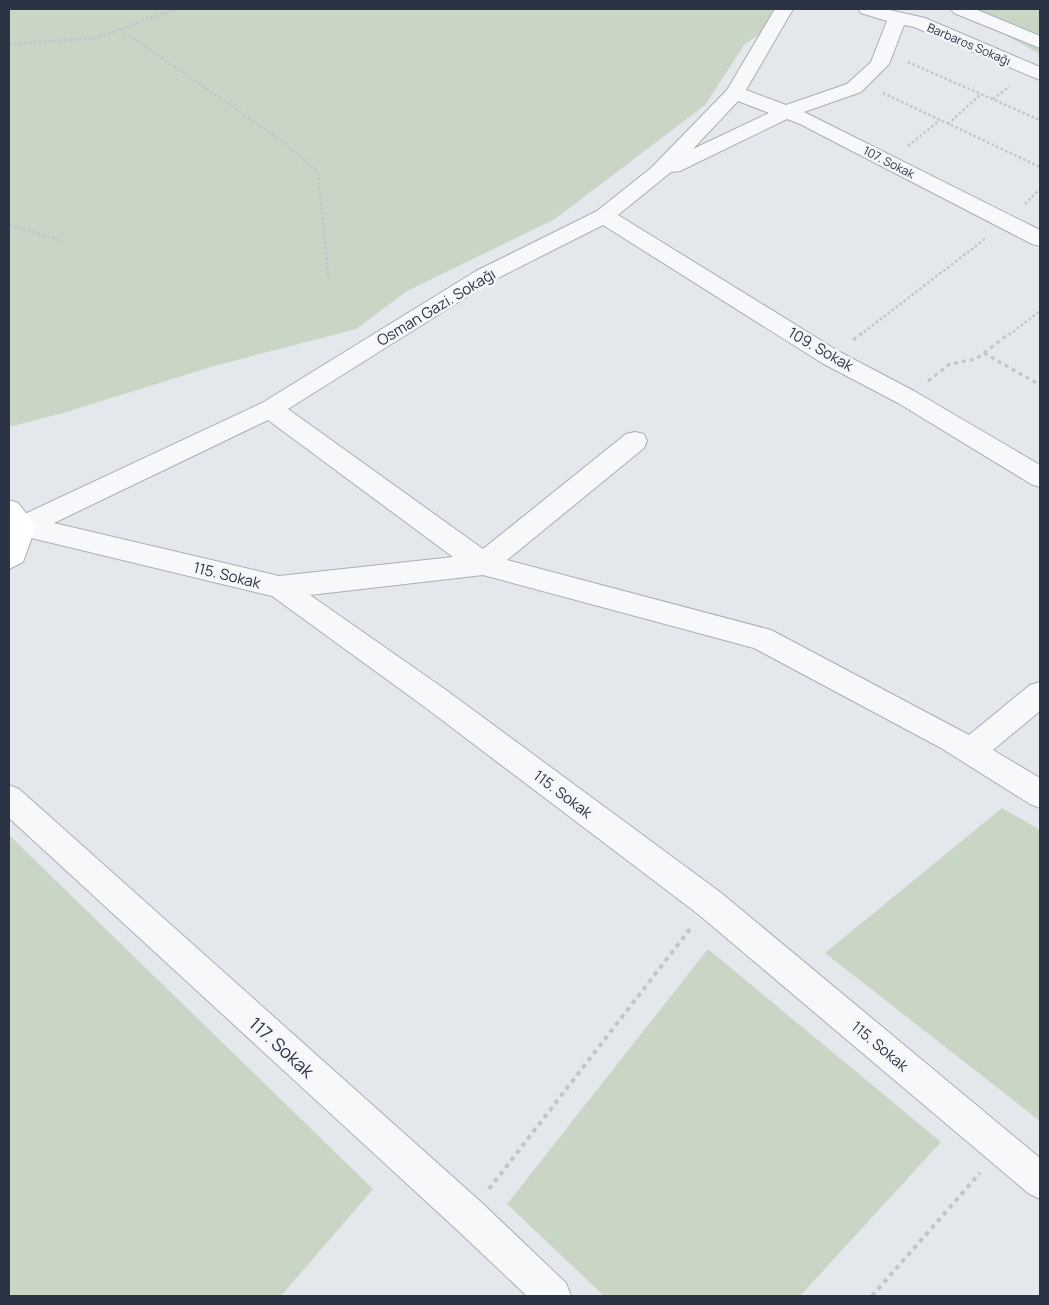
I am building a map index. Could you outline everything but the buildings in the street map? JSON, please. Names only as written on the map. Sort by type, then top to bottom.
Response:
[{"type":"main road","points":[[11,556],[16,518]]},
{"type":"street","name":"Osman Gazi. Sokağı","points":[[16,518],[270,409],[484,276],[604,216],[658,173],[735,93],[784,9]]},
{"type":"street","name":"Barbaros Sokağı","points":[[866,9],[919,22],[1040,74]]},
{"type":"street","points":[[960,9],[1040,43]]},
{"type":"street","points":[[658,173],[786,112],[854,88],[880,64],[897,18]]},
{"type":"street","name":"107. Sokak","points":[[735,93],[807,120],[1040,239]]},
{"type":"street","name":"109. Sokak","points":[[604,216],[830,357],[906,397],[1040,477]]},
{"type":"street","points":[[270,409],[483,564],[761,638],[970,752],[1040,794]]},
{"type":"street","points":[[279,587],[483,564],[635,441]]},
{"type":"street","name":"115. Sokak","points":[[16,518],[279,587],[436,699],[710,903],[1040,1181]]},
{"type":"street","points":[[970,752],[1040,694]]},
{"type":"street","name":"117. Sokak","points":[[9,799],[468,1215],[553,1296]]},
{"type":"path","points":[[9,44],[96,38],[176,9]]},
{"type":"path","points":[[120,29],[282,140],[318,172],[329,281]]},
{"type":"path","points":[[884,52],[1040,120]]},
{"type":"path","points":[[860,82],[1040,167]]},
{"type":"path","points":[[948,124],[981,94]]},
{"type":"path","points":[[888,162],[940,120]]},
{"type":"path","points":[[830,357],[1007,222]]},
{"type":"path","points":[[9,225],[63,242]]},
{"type":"path","points":[[906,397],[950,364],[976,359],[1040,311]]},
{"type":"path","points":[[984,353],[1040,385]]},
{"type":"path","points":[[468,1215],[710,903]]},
{"type":"path","points":[[872,1296],[1002,1148]]},
{"type":"green space","points":[[9,9],[795,9],[744,45],[705,105],[555,219],[407,291],[356,329],[214,366],[63,413],[9,427]]},
{"type":"green space","points":[[947,9],[1040,9],[1040,54],[1000,32]]},
{"type":"green space","points":[[1002,808],[1040,830],[1040,1121],[825,953]]},
{"type":"green space","points":[[9,835],[373,1189],[281,1296],[9,1296]]},
{"type":"green space","points":[[708,949],[941,1142],[800,1296],[604,1296],[507,1204]]}]
